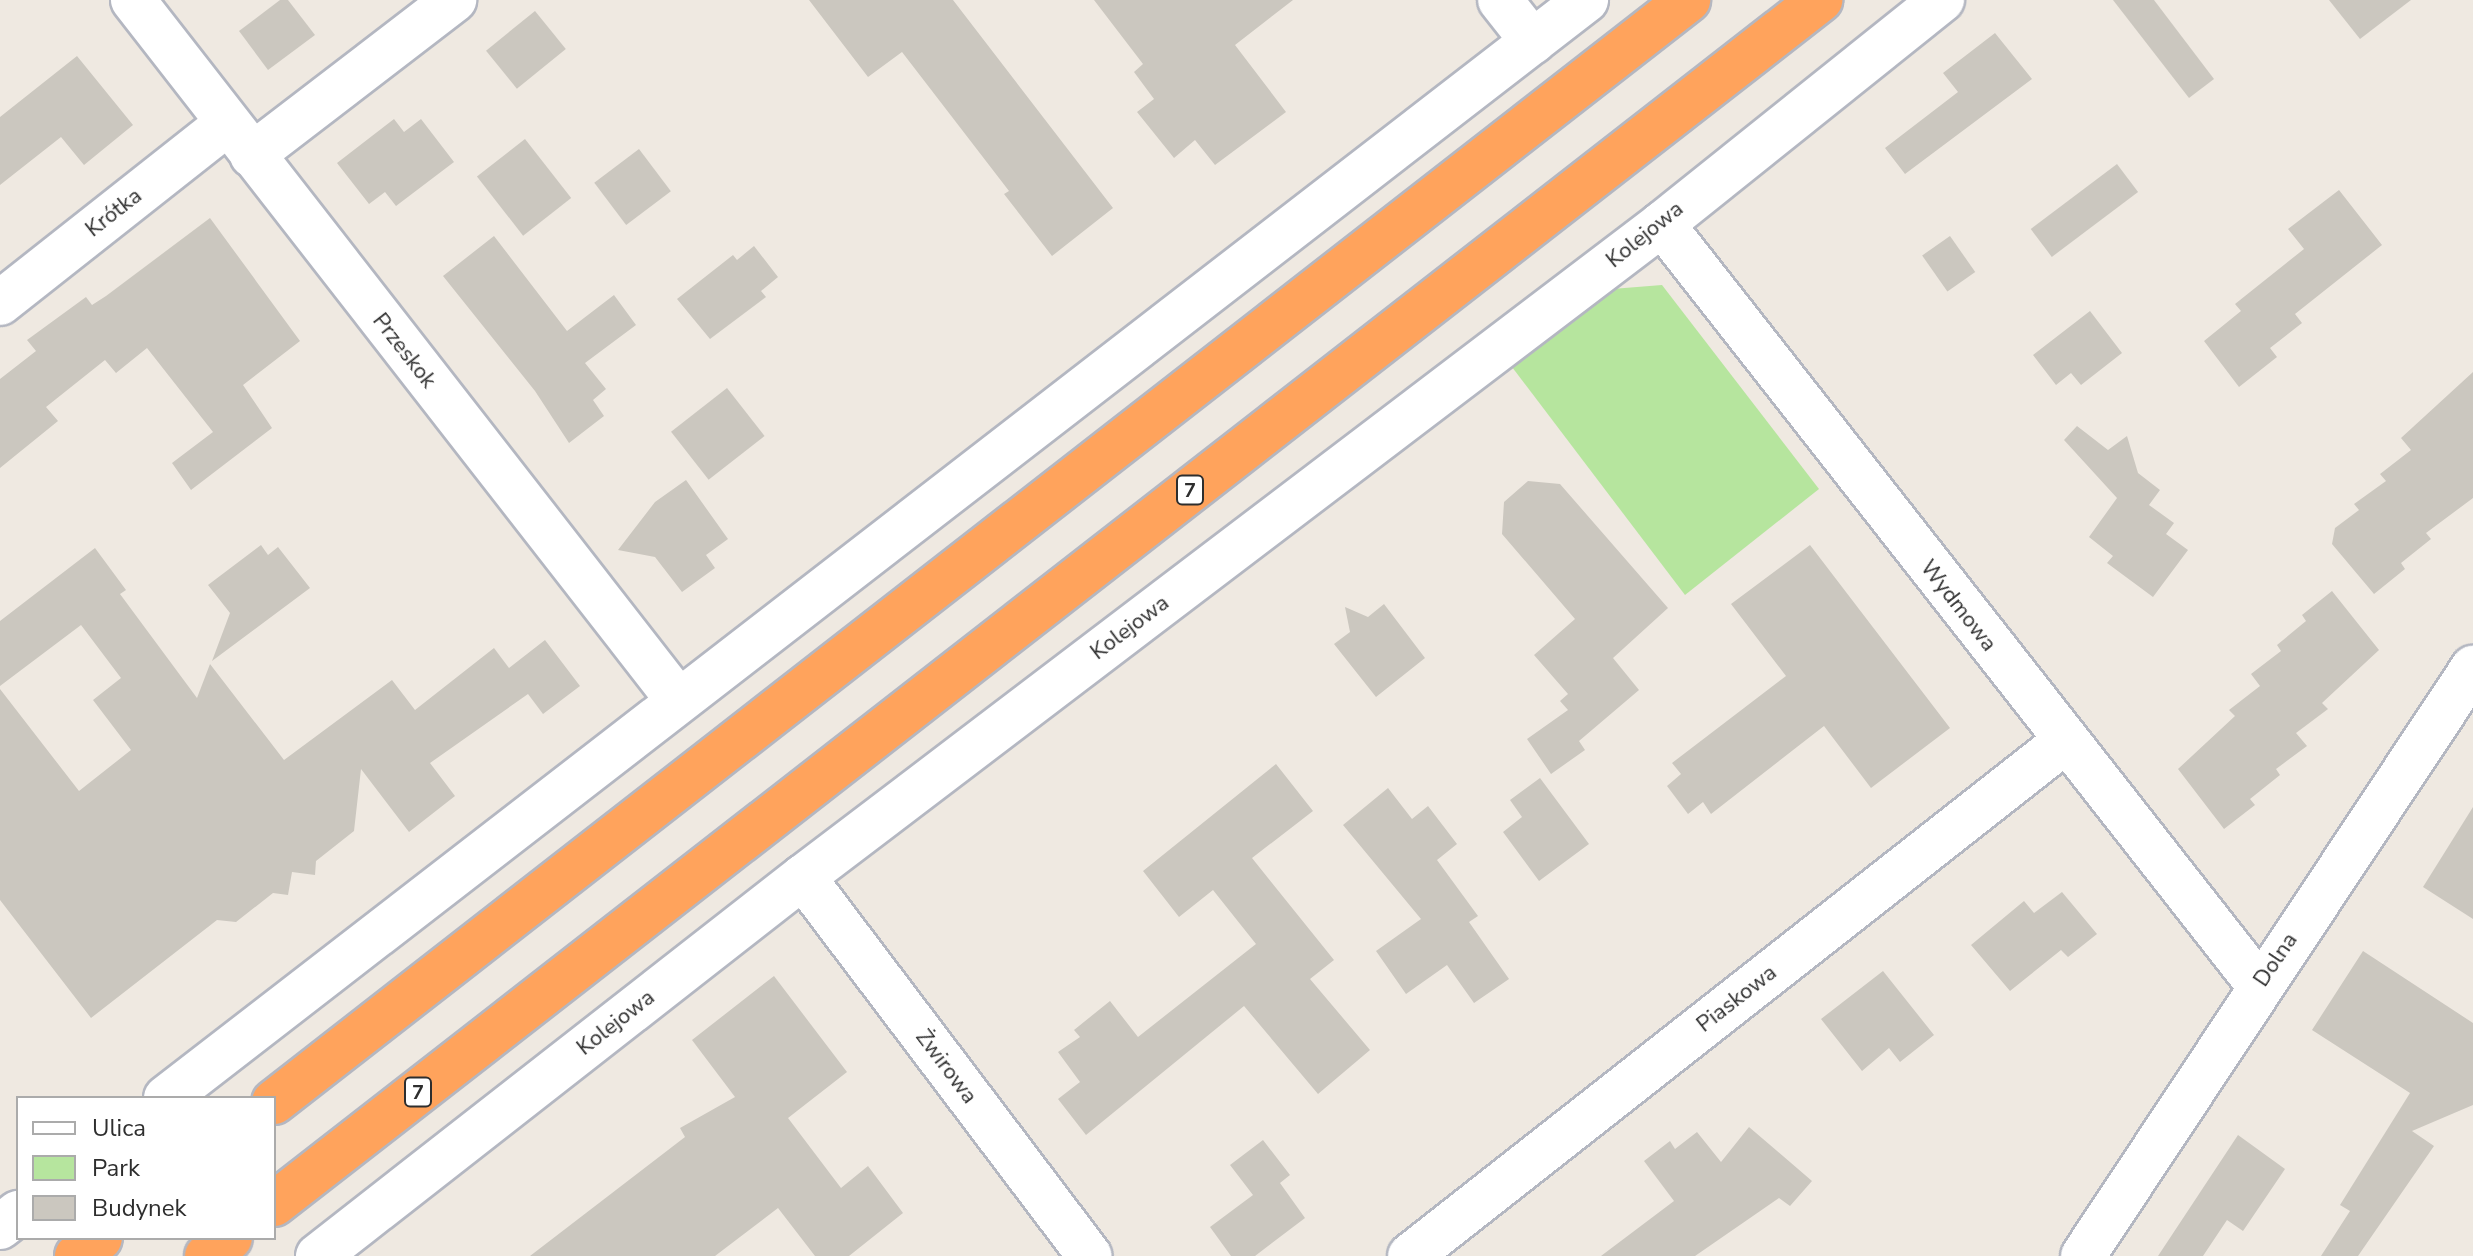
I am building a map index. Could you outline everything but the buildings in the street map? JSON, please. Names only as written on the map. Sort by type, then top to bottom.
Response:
[{"type":"highway","points":[[276,1100],[1688,0]]},
{"type":"highway","name":"7","points":[[276,1202],[1820,0]]},
{"type":"highway","points":[[77,1256],[97,1240]]},
{"type":"highway","points":[[207,1256],[227,1240]]},
{"type":"street","name":"Przeskok","points":[[133,0],[678,700]]},
{"type":"street","name":"Krótka","points":[[0,303],[240,139],[454,0]]},
{"type":"street","points":[[1500,0],[1533,42]]},
{"type":"street","points":[[169,1096],[1586,0]]},
{"type":"street","name":"Kolejowa","points":[[318,1256],[803,877],[1662,224],[1942,0]]},
{"type":"street","name":"Wydmowa","points":[[1662,224],[2063,743],[2259,985]]},
{"type":"street","name":"Dolna","points":[[2083,1256],[2259,985],[2467,694]]},
{"type":"street","name":"Piaskowa","points":[[1410,1256],[2063,743]]},
{"type":"street","name":"Żwirowa","points":[[803,877],[1090,1256]]},
{"type":"street","points":[[0,1227],[16,1215]]},
{"type":"green space","points":[[1662,285],[1819,489],[1685,595],[1512,367],[1612,289]]}]
